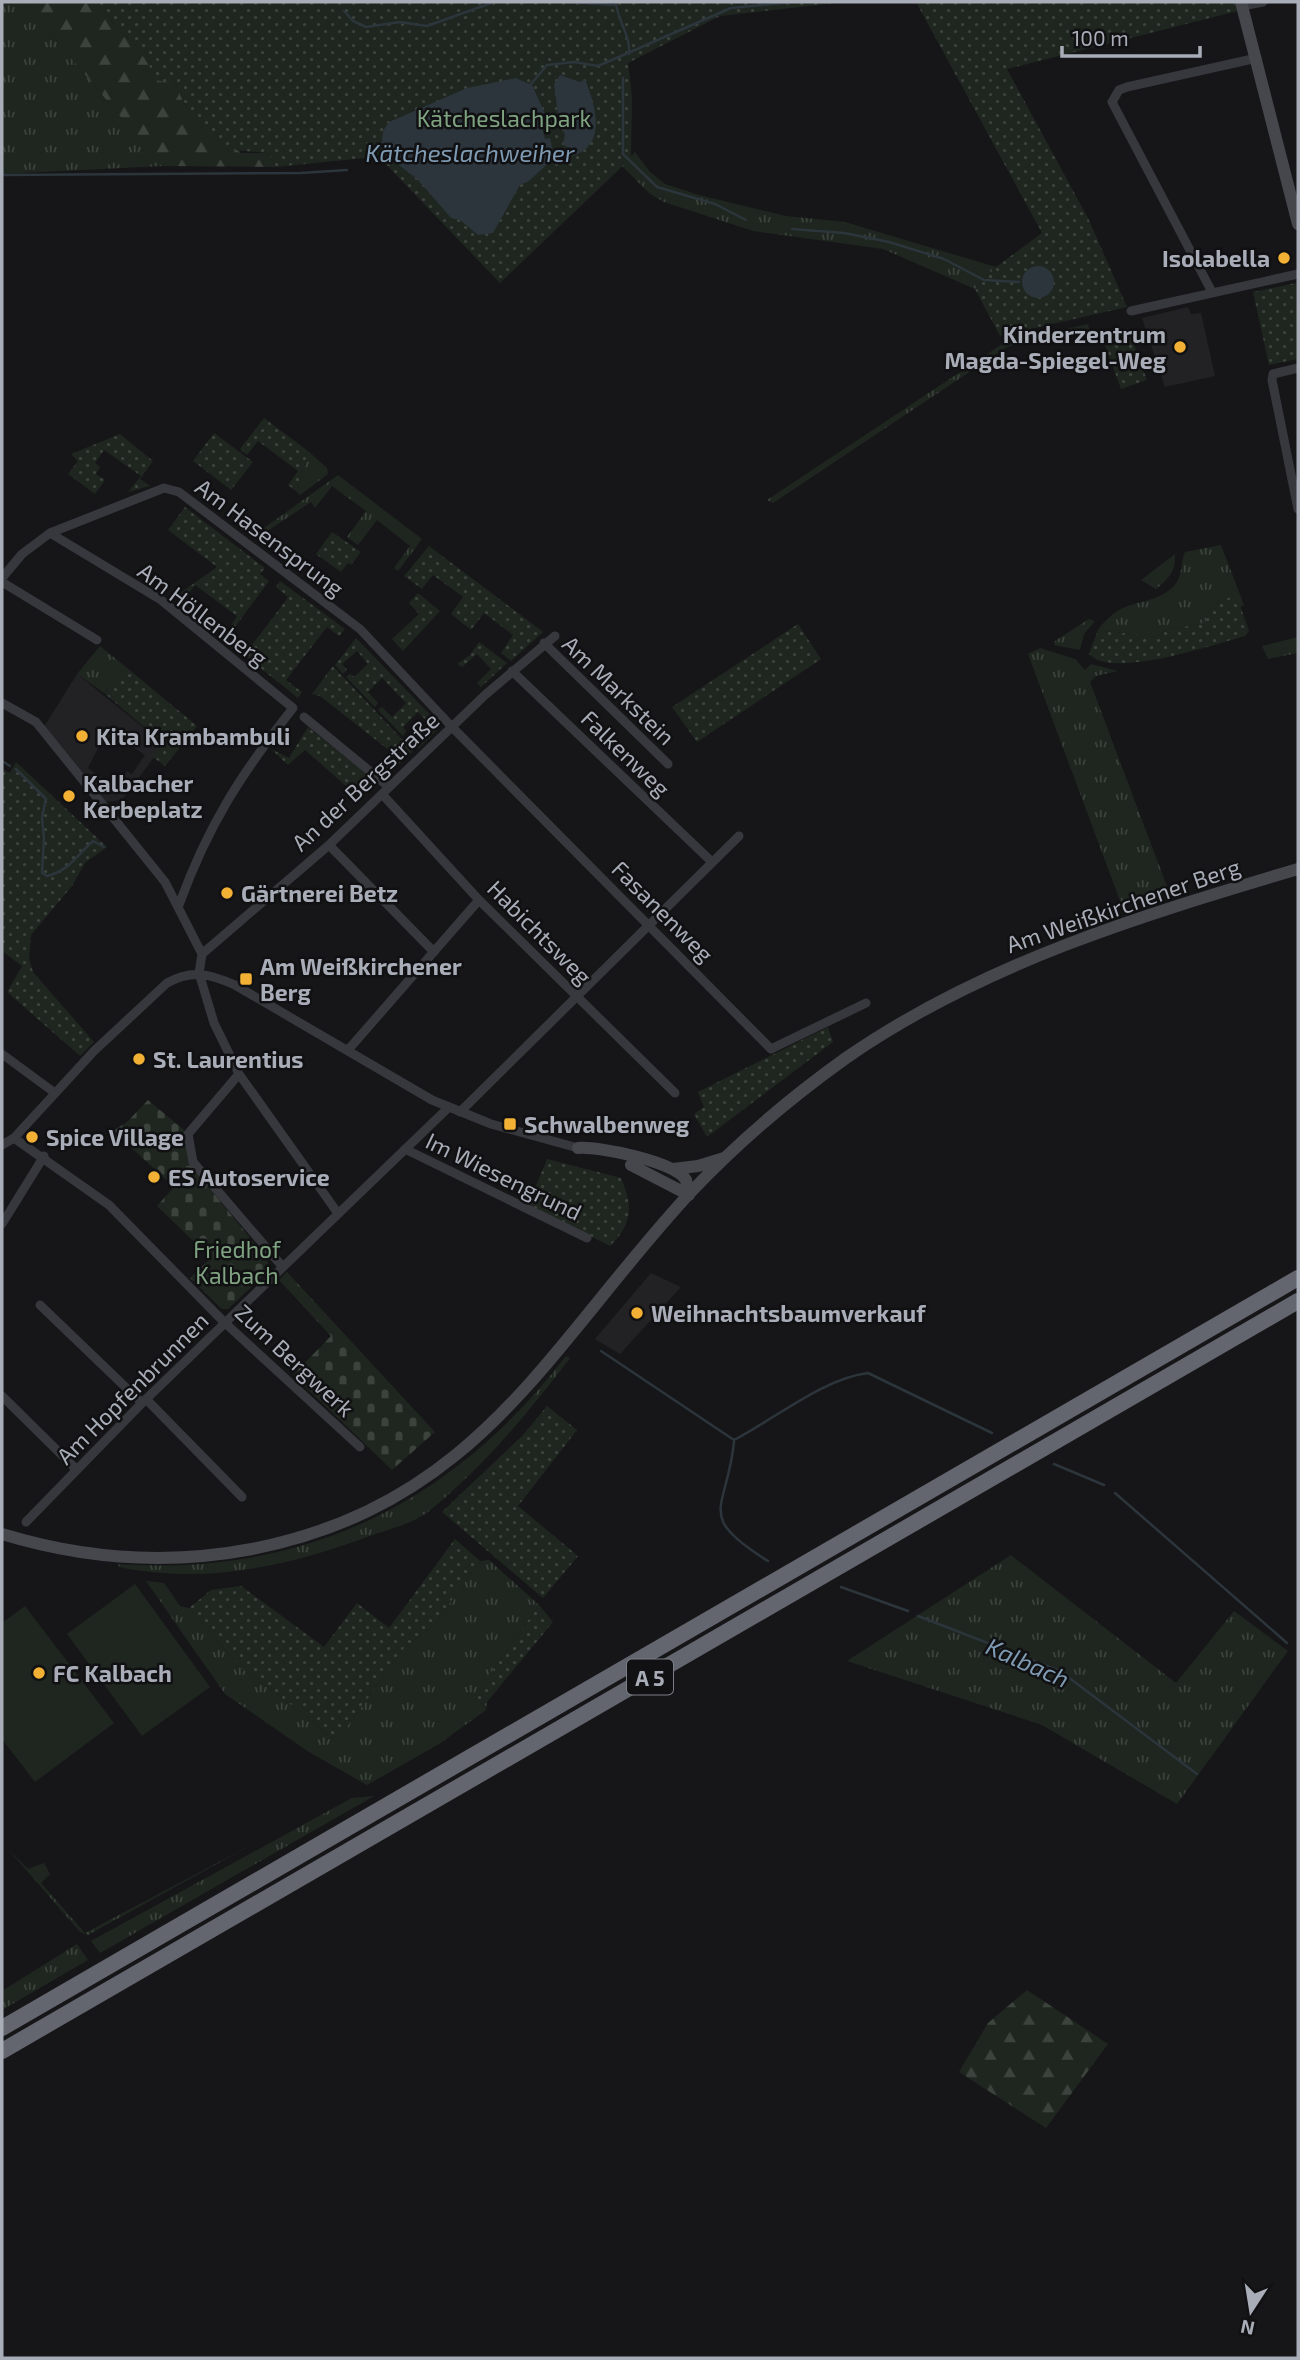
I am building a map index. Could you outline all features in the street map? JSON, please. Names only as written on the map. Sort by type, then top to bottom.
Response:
[{"type":"highway","name":"A 5","points":[[2,2028],[1298,1278]]},
{"type":"highway","name":"A 5","points":[[2,2051],[1298,1301]]},
{"type":"main road","points":[[1241,4],[1298,223]]},
{"type":"main road","name":"Am Weißkirchener Berg","points":[[578,1148],[640,1167],[689,1195],[777,1111],[845,1059],[920,1011],[998,972],[1078,938],[1298,869]]},
{"type":"main road","name":"Am Weißkirchener Berg","points":[[578,1148],[592,1147],[673,1169],[698,1166],[726,1157]]},
{"type":"main road","points":[[2,1534],[83,1553],[148,1560],[215,1556],[295,1540],[372,1510],[447,1464],[505,1413],[689,1195],[683,1174],[673,1169]]},
{"type":"main road","points":[[668,1183],[673,1202],[671,1214]]},
{"type":"street","points":[[1241,4],[1262,2]]},
{"type":"street","points":[[1212,292],[1112,102],[1119,90],[1127,87],[1257,58]]},
{"type":"street","points":[[1131,311],[1298,274]]},
{"type":"street","points":[[1298,368],[1273,374],[1298,509]]},
{"type":"street","name":"Am Hasensprung","points":[[2,580],[22,554],[50,533],[164,488],[179,492],[360,629],[452,727]]},
{"type":"street","name":"Am Höllenberg","points":[[50,533],[161,600],[293,708],[250,763],[212,823],[179,905]]},
{"type":"street","points":[[2,580],[97,640]]},
{"type":"street","name":"An der Bergstraße","points":[[202,954],[328,845],[512,671],[555,636]]},
{"type":"street","name":"Am Markstein","points":[[544,643],[668,764]]},
{"type":"street","name":"Falkenweg","points":[[512,671],[712,862]]},
{"type":"street","points":[[2,703],[36,722],[165,882],[202,954],[199,973],[214,1023],[239,1074],[337,1212]]},
{"type":"street","points":[[304,717],[385,791]]},
{"type":"street","name":"Fasanenweg","points":[[452,727],[771,1049],[866,1003]]},
{"type":"street","name":"Habichtsweg","points":[[385,791],[479,900],[675,1093]]},
{"type":"street","points":[[460,1112],[739,836]]},
{"type":"street","points":[[328,845],[435,952]]},
{"type":"street","points":[[348,1050],[479,900]]},
{"type":"street","points":[[2,1145],[14,1138],[55,1093],[167,983],[182,975],[199,973]]},
{"type":"street","name":"Am Weißkirchener Berg","points":[[199,973],[235,985],[348,1050],[392,1079],[449,1107],[509,1130],[578,1148]]},
{"type":"street","points":[[2,1054],[55,1093]]},
{"type":"street","points":[[239,1074],[188,1134],[193,1162],[282,1266]]},
{"type":"street","name":"Am Hopfenbrunnen","points":[[26,1522],[224,1322],[449,1107]]},
{"type":"street","name":"Zum Bergwerk","points":[[14,1138],[44,1156],[109,1205],[224,1322],[360,1447]]},
{"type":"street","name":"Im Wiesengrund","points":[[405,1149],[587,1238]]},
{"type":"street","points":[[2,1224],[44,1156]]},
{"type":"street","points":[[40,1305],[242,1497]]},
{"type":"street","points":[[2,1396],[77,1470]]},
{"type":"shaded area","name":"Kinderzentrum Magda-Spiegel-Weg","points":[[1188,307],[1191,314],[1201,313],[1215,376],[1165,387],[1142,318]]},
{"type":"shaded area","name":"Kita Krambambuli","points":[[77,674],[164,744],[122,800],[105,802],[44,727]],"holes":[[[114,734],[145,755],[132,774],[127,771],[122,777],[115,773],[108,782],[88,768],[103,738],[108,741]]]},
{"type":"shaded area","name":"Weihnachtsbaumverkauf","points":[[651,1273],[681,1287],[620,1354],[595,1339]]},
{"type":"green space","points":[[2,2],[24,2],[162,166],[2,174]]},
{"type":"green space","points":[[24,2],[97,2],[119,30],[135,44],[159,80],[174,83],[188,110],[241,153],[268,153],[276,167],[162,166]]},
{"type":"green space","name":"Kätcheslachpark","points":[[97,2],[844,2],[720,16],[628,63],[632,97],[631,158],[500,283],[376,154],[364,158],[276,167],[268,153],[222,149],[188,110],[174,83],[159,81],[135,44],[119,30]]},
{"type":"green space","points":[[916,2],[1234,2],[1238,11],[1007,69],[1089,220],[1127,307],[1000,336],[975,289],[996,267],[1042,233]]},
{"type":"green space","points":[[635,152],[650,172],[665,184],[699,195],[786,216],[845,222],[996,267],[975,289],[883,249],[753,231],[664,202],[650,194],[622,166]]},
{"type":"green space","points":[[1296,283],[1298,359],[1269,365],[1253,292]]},
{"type":"green space","points":[[1088,324],[1089,329],[1007,347],[773,503],[767,500],[1004,343]]},
{"type":"green space","points":[[1128,328],[1147,380],[1121,389],[1102,337]]},
{"type":"green space","points":[[264,418],[308,451],[297,492],[288,485],[298,471],[258,441],[247,455],[240,449]]},
{"type":"green space","points":[[214,433],[253,462],[231,490],[193,461]]},
{"type":"green space","points":[[120,434],[153,461],[140,479],[150,486],[128,492],[141,476],[104,450],[95,463],[100,467],[96,474],[105,480],[95,494],[68,474],[78,461],[71,454]]},
{"type":"green space","points":[[308,451],[327,468],[328,474],[300,495],[297,492]]},
{"type":"green space","points":[[338,475],[422,539],[398,571],[394,568],[410,546],[377,520],[358,545],[347,537],[366,511],[332,486],[315,508],[311,502],[260,536],[257,533]]},
{"type":"green space","points":[[185,507],[265,568],[260,574],[269,581],[229,635],[226,633],[237,616],[195,585],[184,599],[179,594],[217,567],[168,530]]},
{"type":"green space","points":[[332,532],[361,552],[351,565],[348,563],[341,572],[316,554]]},
{"type":"green space","points":[[1221,545],[1244,605],[1240,607],[1233,597],[1212,604],[1205,623],[1166,630],[1156,637],[1098,630],[1117,611],[1153,599],[1172,588],[1180,576],[1185,552]]},
{"type":"green space","points":[[429,546],[543,632],[511,661],[501,653],[513,635],[484,613],[471,630],[451,614],[463,597],[433,575],[422,589],[404,576]]},
{"type":"green space","points":[[1175,554],[1171,574],[1156,589],[1141,580]]},
{"type":"green space","points":[[280,581],[345,629],[339,636],[327,627],[286,680],[302,692],[298,698],[232,645],[235,640],[248,650],[284,603],[288,597],[276,587]]},
{"type":"green space","points":[[418,593],[440,611],[403,651],[392,639],[419,614],[409,603]]},
{"type":"green space","points":[[1234,596],[1238,600],[1249,631],[1245,636],[1141,662],[1101,661],[1089,654],[1098,630],[1156,637],[1166,630],[1205,623],[1212,604]]},
{"type":"green space","points":[[1089,619],[1095,621],[1084,634],[1080,650],[1054,645],[1055,641]]},
{"type":"green space","points":[[798,624],[821,659],[697,742],[672,707]]},
{"type":"green space","points":[[1298,637],[1298,653],[1268,659],[1262,646]]},
{"type":"green space","points":[[356,638],[441,726],[419,748],[416,742],[432,726],[418,712],[403,727],[406,731],[403,736],[378,710],[382,707],[392,717],[406,703],[382,678],[368,692],[378,703],[375,707],[346,677],[350,674],[354,677],[368,664],[357,651],[342,664],[347,670],[343,674],[335,665]]},
{"type":"green space","points":[[479,642],[507,663],[481,687],[477,683],[491,669],[477,654],[462,667],[457,664],[470,655]]},
{"type":"green space","points":[[100,646],[126,667],[104,693],[77,674]]},
{"type":"green space","points":[[1040,648],[1075,659],[1085,670],[1091,664],[1118,671],[1096,676],[1090,682],[1168,889],[1122,906],[1028,654]]},
{"type":"green space","points":[[333,666],[413,751],[390,773],[385,769],[395,755],[320,696],[312,694]]},
{"type":"green space","points":[[126,667],[197,726],[165,766],[153,757],[163,743],[104,693]]},
{"type":"green space","points":[[308,727],[369,776],[354,793],[305,750],[288,765],[271,749],[289,758]]},
{"type":"green space","points":[[16,762],[107,847],[85,863],[72,886],[31,935],[29,958],[33,972],[94,1042],[80,1056],[7,992],[22,966],[2,951],[2,769],[10,773]]},
{"type":"green space","points":[[828,1027],[833,1042],[707,1137],[694,1114],[704,1107],[698,1092]]},
{"type":"green space","name":"Friedhof Kalbach","points":[[148,1100],[184,1130],[190,1164],[268,1260],[267,1272],[228,1309],[222,1309],[190,1278],[211,1258],[157,1206],[174,1187],[113,1131],[127,1122]]},
{"type":"green space","points":[[547,1159],[621,1178],[628,1197],[629,1214],[623,1230],[610,1246],[528,1205]]},
{"type":"green space","name":"Friedhof Kalbach","points":[[287,1272],[435,1432],[392,1470],[293,1375],[331,1336],[279,1280]]},
{"type":"green space","points":[[566,1356],[570,1358],[504,1439],[468,1477],[416,1519],[339,1547],[278,1564],[215,1573],[183,1574],[119,1567],[118,1564],[186,1565],[251,1558],[312,1543],[369,1520],[424,1490],[474,1452],[522,1408]]},
{"type":"green space","points":[[547,1406],[577,1430],[518,1506],[578,1556],[543,1598],[442,1512],[523,1435]]},
{"type":"green space","points":[[455,1539],[480,1561],[433,1626],[404,1648],[336,1742],[309,1718],[240,1667],[189,1608],[211,1590],[241,1586],[324,1647],[357,1603],[389,1628]]},
{"type":"green space","points":[[1011,1555],[1176,1683],[1234,1611],[1288,1651],[1177,1804],[1042,1725],[847,1661]]},
{"type":"green space","points":[[489,1560],[539,1605],[475,1695],[486,1710],[439,1744],[367,1785],[309,1752],[225,1694],[146,1581],[164,1583],[180,1606],[189,1608],[240,1667],[309,1718],[336,1742],[404,1648],[433,1626],[480,1561]]},
{"type":"green space","name":"FC Kalbach","points":[[135,1584],[210,1687],[142,1736],[67,1634]]},
{"type":"green space","points":[[539,1605],[553,1622],[487,1702],[486,1710],[475,1695]]},
{"type":"green space","name":"FC Kalbach","points":[[25,1606],[114,1723],[35,1782],[2,1739],[2,1623]]},
{"type":"green space","points":[[374,1796],[100,1953],[91,1941],[352,1798]]},
{"type":"green space","points":[[251,1845],[88,1935],[80,1932],[8,1849],[28,1869],[44,1863],[50,1874],[41,1883],[85,1933]]},
{"type":"green space","points":[[77,1944],[88,1960],[2,2010],[2,1991]]},
{"type":"green space","points":[[1027,1990],[1108,2044],[1046,2128],[959,2072],[988,2023]]},
{"type":"water","points":[[560,75],[580,82],[585,79],[595,112],[595,133],[591,143],[573,156],[563,143],[565,135],[558,115],[554,84]]},
{"type":"water","name":"Kätcheslachweiher","points":[[516,78],[532,85],[547,118],[540,120],[545,139],[550,138],[554,158],[529,181],[520,185],[493,233],[478,235],[460,220],[451,218],[418,180],[385,154],[389,151],[387,148],[381,150],[383,131],[389,122],[467,88]]},
{"type":"water","points":[[1038,266],[1049,271],[1054,282],[1049,293],[1038,298],[1027,293],[1022,282],[1027,271]]},
{"type":"waterway","points":[[344,11],[353,21],[366,27],[400,22],[427,26],[494,2]]},
{"type":"waterway","points":[[566,2],[615,5]]},
{"type":"waterway","points":[[616,2],[628,41],[629,54]]},
{"type":"waterway","points":[[531,84],[547,65],[574,62],[598,66],[731,8],[794,2]]},
{"type":"waterway","points":[[623,78],[623,154],[657,187],[715,204],[746,220]]},
{"type":"waterway","points":[[2,175],[301,173],[347,170]]},
{"type":"waterway","points":[[792,229],[844,233],[889,242],[944,259],[984,280],[1019,282]]},
{"type":"waterway","name":"Kalbach","points":[[2,761],[10,766]]},
{"type":"waterway","name":"Kalbach","points":[[16,769],[46,799],[42,817],[42,873],[47,876],[55,874],[93,841],[104,847]]},
{"type":"waterway","name":"Kalbach","points":[[601,1351],[734,1440],[817,1391],[851,1376],[868,1373],[992,1433]]},
{"type":"waterway","name":"Kalbach","points":[[734,1442],[722,1498],[723,1521],[730,1533],[768,1561]]},
{"type":"waterway","name":"Kalbach","points":[[1054,1464],[1104,1485]]},
{"type":"waterway","name":"Kalbach","points":[[1115,1493],[1287,1643]]},
{"type":"waterway","name":"Kalbach","points":[[841,1587],[908,1611]]},
{"type":"waterway","name":"Kalbach","points":[[918,1616],[1060,1671],[1197,1774]]},
{"type":"place","name":"Isolabella","points":[[1284,258]]},
{"type":"place","name":"Kinderzentrum Magda-Spiegel-Weg","points":[[1180,347]]},
{"type":"place","name":"Kita Krambambuli","points":[[82,736]]},
{"type":"place","name":"Kalbacher Kerbeplatz","points":[[69,796]]},
{"type":"place","name":"Gärtnerei Betz","points":[[227,893]]},
{"type":"place","name":"Am Weißkirchener Berg","points":[[246,979]]},
{"type":"place","name":"St. Laurentius","points":[[139,1059]]},
{"type":"place","name":"Schwalbenweg","points":[[510,1124]]},
{"type":"place","name":"Spice Village","points":[[32,1137]]},
{"type":"place","name":"ES Autoservice","points":[[154,1177]]},
{"type":"place","name":"Weihnachtsbaumverkauf","points":[[637,1313]]},
{"type":"place","name":"FC Kalbach","points":[[39,1673]]}]
